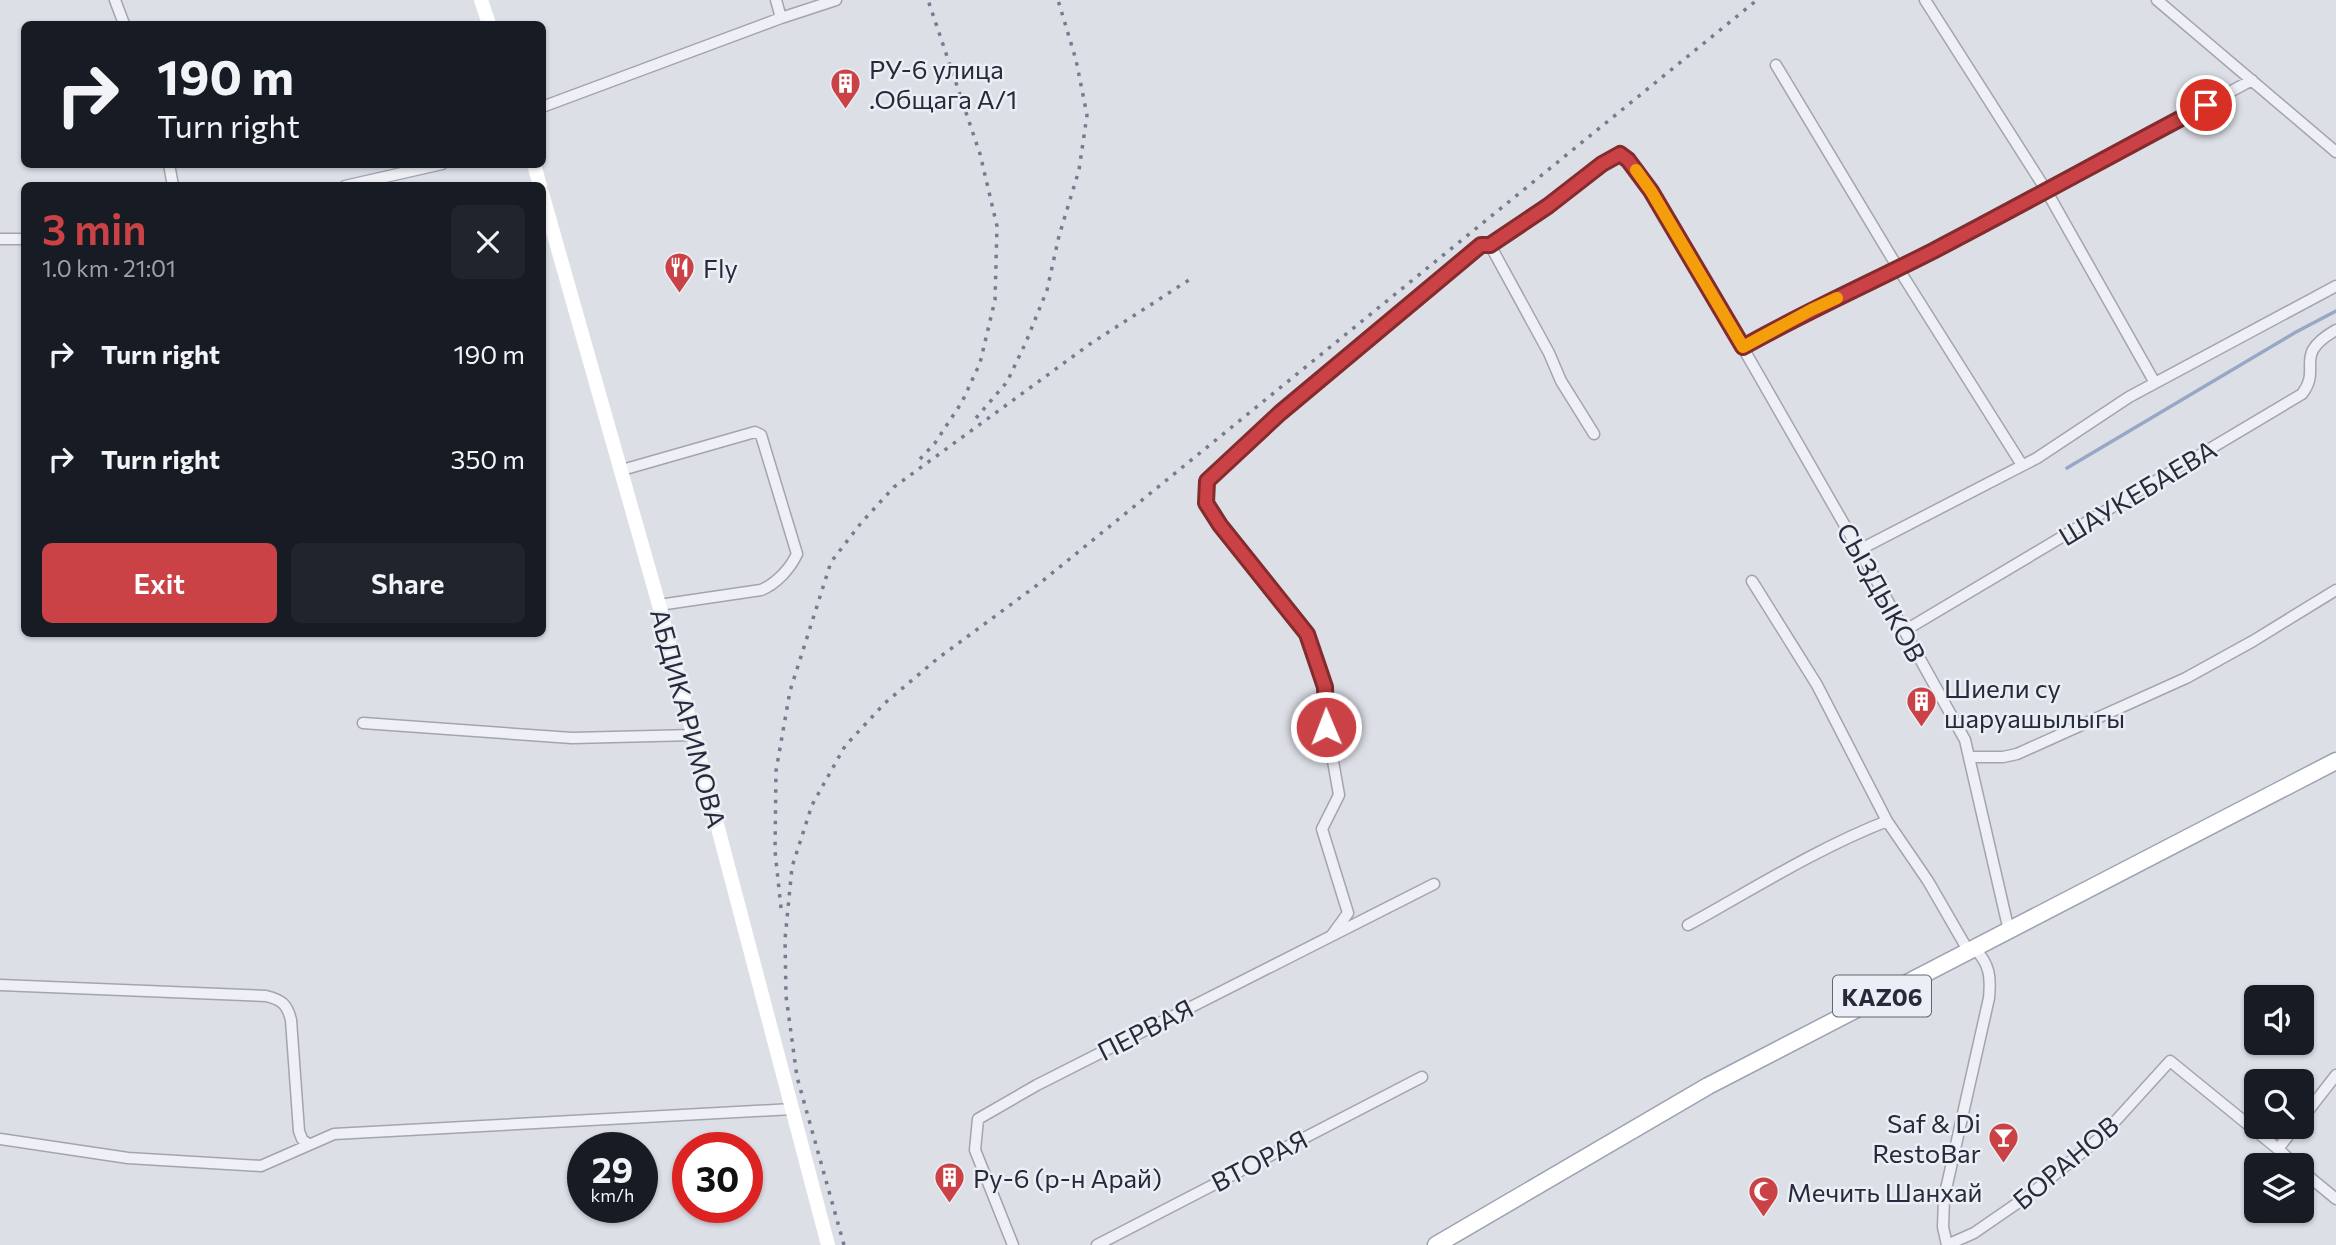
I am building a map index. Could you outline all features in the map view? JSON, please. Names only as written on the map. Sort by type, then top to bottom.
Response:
[{"type":"main road","points":[[481,0],[488,21]]},
{"type":"main road","name":"АБДИКАРИМОВА","points":[[546,208],[659,605],[828,1245]]},
{"type":"main road","name":"KАZ06","points":[[1436,1245],[1708,1086],[2336,761]]},
{"type":"street","points":[[115,0],[123,21]]},
{"type":"street","points":[[776,0],[781,18]]},
{"type":"street","points":[[546,106],[836,0]]},
{"type":"street","points":[[1925,0],[2046,190],[2155,383]]},
{"type":"street","points":[[2157,0],[2336,152]]},
{"type":"street","points":[[1776,65],[1898,268],[2022,465]]},
{"type":"street","points":[[1743,347],[2252,80]]},
{"type":"street","name":"СЫЗДЫКОВ","points":[[1490,245],[1548,206],[1602,164],[1620,154],[1628,160],[1651,191],[1743,347],[1965,740],[2009,931]]},
{"type":"street","points":[[363,182],[424,168]]},
{"type":"street","points":[[0,239],[21,239]]},
{"type":"street","points":[[1332,935],[1348,913],[1322,829],[1339,795],[1326,727],[1325,687],[1307,634],[1220,525],[1206,503],[1207,481],[1280,413],[1481,245],[1490,245],[1561,381],[1594,434]]},
{"type":"street","points":[[1859,550],[2022,465],[2129,397],[2336,286]]},
{"type":"street","name":"ШАУКЕБАЕВА","points":[[1904,631],[2302,394],[2309,386],[2309,359],[2312,348],[2336,330]]},
{"type":"street","points":[[622,470],[755,432],[761,435],[797,554],[771,586],[761,590],[659,605]]},
{"type":"street","points":[[1752,581],[1817,685],[1887,821],[1972,950],[1989,967],[1989,999],[1944,1198],[1943,1227],[1947,1245]]},
{"type":"street","points":[[1969,757],[2003,757],[2041,745],[2186,678],[2336,590]]},
{"type":"street","points":[[363,723],[572,738],[694,735]]},
{"type":"street","points":[[1688,925],[1824,851],[1887,821]]},
{"type":"street","name":"ПЕРВАЯ","points":[[1013,1245],[975,1150],[978,1119],[1049,1079],[1434,884]]},
{"type":"street","points":[[0,985],[172,991],[280,999],[287,1007],[291,1020],[299,1131],[302,1139],[309,1145]]},
{"type":"street","name":"БОРАНОВ","points":[[1947,1245],[1974,1233],[2032,1194],[2101,1137],[2170,1061],[2278,1149]]},
{"type":"street","points":[[2314,1104],[2336,1076]]},
{"type":"street","name":"ВТОРАЯ","points":[[1097,1245],[1422,1077]]},
{"type":"street","points":[[0,1139],[128,1158],[261,1166],[334,1135],[792,1109]]},
{"type":"street","points":[[2282,1153],[2278,1149],[2286,1139]]},
{"type":"street","points":[[2314,1181],[2336,1199]]},
{"type":"waterway","points":[[2067,468],[2336,311]]},
{"type":"railway","points":[[920,459],[935,443],[962,402],[980,363],[995,300],[997,226],[980,154],[928,0]]},
{"type":"railway","points":[[976,418],[1007,382],[1026,342],[1047,290],[1059,236],[1079,170],[1087,115],[1076,60],[1058,0]]},
{"type":"railway","points":[[844,1245],[797,1077],[786,996],[785,939],[792,867],[812,805],[845,746],[885,703],[937,659],[1040,583],[1757,0]]},
{"type":"railway","points":[[781,908],[775,851],[776,771],[790,691],[831,562],[861,523],[894,487],[1090,344],[1192,278]]},
{"type":"slow traffic","points":[[1636,170],[1743,347],[1837,298]]},
{"type":"place","name":"РУ-6 улица .Общага А/1","points":[[846,110]]},
{"type":"place","name":"Fly","points":[[680,294]]},
{"type":"place","name":"Шиели су шаруашылыгы","points":[[1921,729]]},
{"type":"place","name":"Saf & Di RestoBar","points":[[2004,1164]]},
{"type":"place","name":"Ру-6 (р-н Арай)","points":[[950,1204]]},
{"type":"place","name":"Мечить Шанхай","points":[[1764,1218]]},
{"type":"route","points":[[1326,727],[1325,687],[1307,634],[1220,525],[1206,503],[1207,481],[1280,413],[1481,245],[1490,245],[1583,181],[1602,164],[1620,154],[1628,160],[1651,191],[1743,347],[1811,310],[1935,250],[2206,105]]}]
